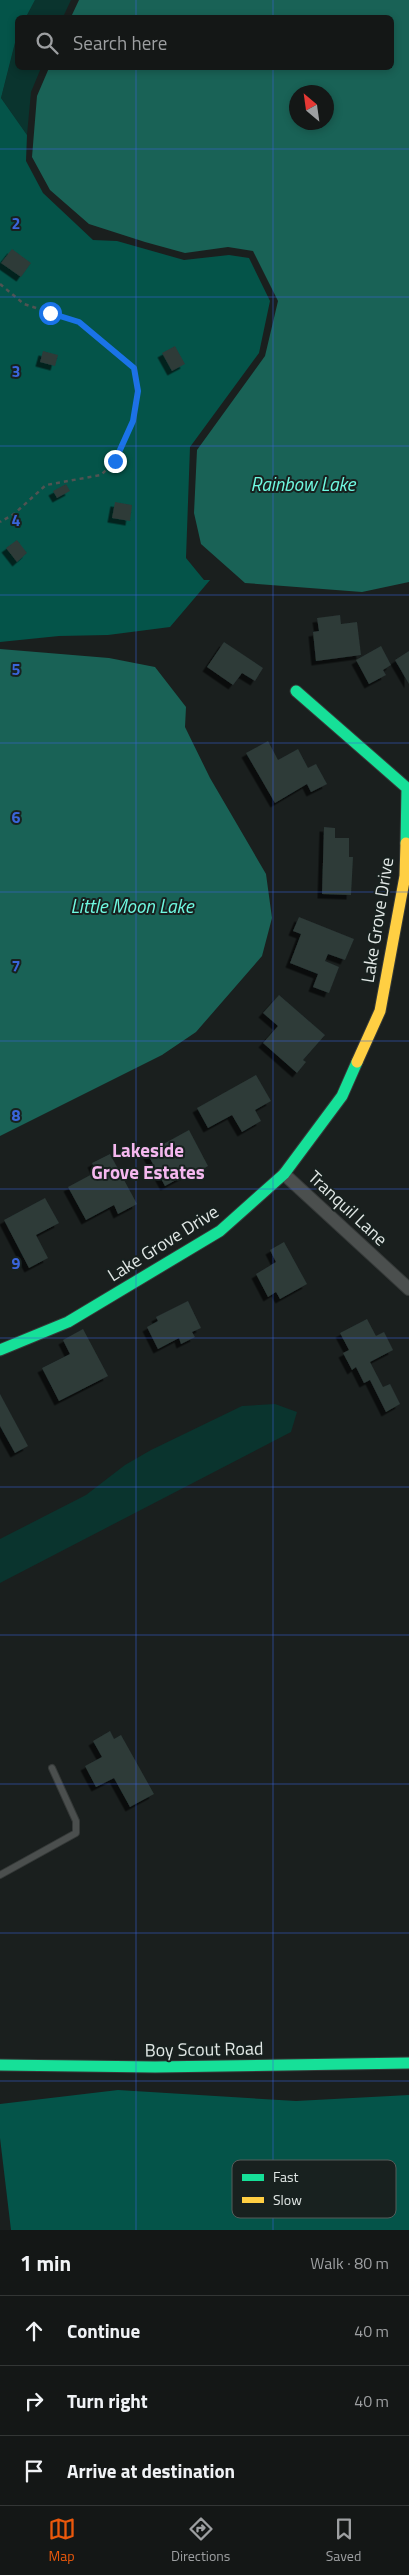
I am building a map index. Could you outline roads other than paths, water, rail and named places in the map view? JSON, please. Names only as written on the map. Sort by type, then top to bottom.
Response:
[{"type":"street","name":"Lake Grove Drive","points":[[0,1350],[68,1322],[220,1231],[284,1174],[342,1096],[380,1011],[405,876],[408,788],[296,690]]},
{"type":"street","name":"Tranquil Lane","points":[[284,1174],[409,1289]]},
{"type":"street","name":"Boy Scout Road","points":[[0,2065],[136,2067],[409,2063]]},
{"type":"lane","points":[[0,1875],[76,1833],[76,1821],[52,1768]]},
{"type":"water","name":"Rainbow Lake","points":[[79,0],[409,0],[409,582],[362,592],[245,583],[201,544],[194,513],[197,450],[265,356],[278,301],[253,251],[228,247],[185,253],[89,224],[50,190],[32,157],[37,96],[48,70],[394,70],[394,15],[72,15]]},
{"type":"water","name":"Little Moon Lake","points":[[0,649],[109,658],[155,667],[186,707],[185,727],[210,778],[266,874],[272,918],[262,956],[196,1032],[162,1055],[0,1136]]},
{"type":"district","name":"Lakeside Grove Estates","points":[[148,1160]]}]
